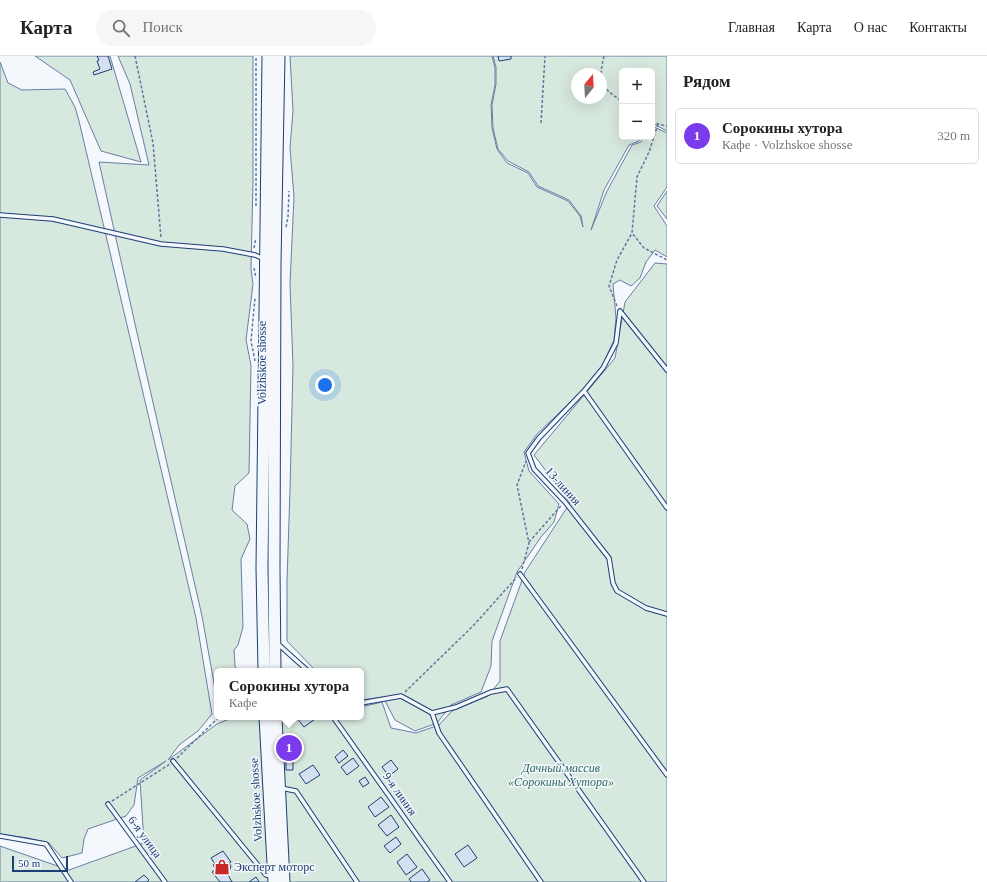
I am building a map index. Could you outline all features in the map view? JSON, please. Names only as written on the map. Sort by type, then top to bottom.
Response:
[{"type":"main road","name":"Volzhskoe shosse","points":[[264,668],[262,568],[268,56]]},
{"type":"main road","name":"Volzhskoe shosse","points":[[275,668],[275,263],[279,56]]},
{"type":"main road","name":"Volzhskoe shosse","points":[[265,720],[274,879]]},
{"type":"main road","name":"Volzhskoe shosse","points":[[276,720],[284,882]]},
{"type":"lane","points":[[0,215],[53,219],[161,244],[223,249],[255,255],[266,260]]},
{"type":"lane","points":[[620,311],[667,370]]},
{"type":"lane","points":[[528,453],[539,438],[584,391],[603,368],[616,343],[620,311]]},
{"type":"lane","points":[[584,391],[667,508]]},
{"type":"lane","name":"13-линия","points":[[528,453],[534,469],[565,502],[609,558],[613,583],[617,590],[646,608],[667,614]]},
{"type":"lane","points":[[520,574],[667,775]]},
{"type":"lane","points":[[274,640],[305,668]]},
{"type":"lane","points":[[432,713],[456,707],[491,692],[507,689],[644,882]]},
{"type":"lane","points":[[364,702],[401,696],[432,713],[439,733],[541,882]]},
{"type":"lane","name":"9-я линия","points":[[335,720],[450,882]]},
{"type":"lane","points":[[173,761],[266,875],[274,879]]},
{"type":"lane","points":[[279,788],[296,791],[357,882]]},
{"type":"lane","name":"6-я улица","points":[[108,804],[165,882]]},
{"type":"lane","points":[[0,836],[46,844],[71,882]]},
{"type":"path","points":[[135,56],[153,142],[161,244]]},
{"type":"path","points":[[256,56],[256,209]]},
{"type":"path","points":[[541,123],[545,56]]},
{"type":"path","points":[[604,56],[601,71],[602,85],[610,94],[619,99]]},
{"type":"path","points":[[655,122],[667,126]]},
{"type":"path","points":[[620,311],[609,286],[617,260],[632,232],[637,177],[649,152],[658,124]]},
{"type":"path","points":[[284,232],[288,217],[289,191]]},
{"type":"path","points":[[254,248],[256,231]]},
{"type":"path","points":[[632,232],[644,248],[667,260]]},
{"type":"path","points":[[528,453],[517,485],[529,543]]},
{"type":"path","points":[[401,696],[473,626],[520,574],[529,543],[565,502]]},
{"type":"path","points":[[108,804],[173,761],[216,720]]},
{"type":"green space","points":[[35,56],[110,56],[141,162],[101,151],[70,80]]},
{"type":"green space","points":[[118,56],[253,56],[251,269],[253,284],[246,340],[251,365],[249,473],[235,486],[232,510],[247,524],[250,539],[241,559],[243,627],[238,645],[234,650],[236,668],[214,668],[214,683],[202,616],[99,162],[149,165],[130,84]]},
{"type":"green space","points":[[290,56],[492,56],[495,68],[495,85],[491,105],[492,128],[497,149],[507,163],[528,173],[537,187],[568,201],[580,216],[583,227],[581,216],[569,200],[538,186],[529,172],[508,161],[498,149],[493,128],[492,105],[496,84],[496,67],[493,56],[667,56],[667,131],[655,125],[655,68],[619,68],[619,140],[640,140],[629,145],[604,190],[591,230],[607,191],[632,145],[641,142],[642,140],[655,140],[655,127],[667,133],[667,187],[654,206],[667,226],[667,257],[655,250],[646,262],[640,278],[631,286],[620,280],[613,284],[616,318],[614,340],[602,366],[583,390],[537,434],[524,452],[529,471],[559,504],[554,522],[541,537],[517,572],[492,641],[491,666],[481,692],[451,705],[437,723],[415,731],[395,720],[383,697],[364,700],[364,668],[313,668],[287,641],[287,581],[293,366],[290,284],[294,197],[290,148],[293,111]]},
{"type":"green space","name":"Дачный массив «Сорокины Хутора»","points":[[0,62],[8,83],[22,90],[65,89],[75,107],[79,121],[196,618],[212,714],[198,731],[179,745],[168,760],[217,724],[227,720],[364,720],[364,706],[382,702],[391,728],[416,733],[439,725],[452,711],[488,696],[500,681],[500,641],[525,572],[570,503],[534,455],[615,358],[625,302],[655,263],[667,264],[667,882],[0,882],[0,846],[69,870],[144,843],[140,780],[166,761],[138,778],[134,805],[126,816],[88,829],[84,839],[82,853],[62,858],[49,843],[0,834]]},
{"type":"green space","points":[[667,191],[667,219],[657,206]]},
{"type":"building","points":[[97,56],[108,56],[112,69],[94,75],[93,72],[100,69]]},
{"type":"building","points":[[498,56],[511,56],[511,59],[499,61]]},
{"type":"building","points":[[298,720],[314,720],[304,727]]},
{"type":"building","points":[[286,738],[292,738],[292,759],[286,759]]},
{"type":"building","points":[[343,750],[348,756],[339,763],[335,757]]},
{"type":"building","points":[[353,758],[359,766],[347,775],[341,767]]},
{"type":"building","points":[[286,760],[293,761],[293,770],[286,770]]},
{"type":"building","points":[[391,760],[398,769],[389,776],[382,767]]},
{"type":"building","points":[[313,765],[320,775],[306,784],[299,774]]},
{"type":"building","points":[[365,777],[369,783],[363,787],[359,781]]},
{"type":"building","points":[[381,797],[389,807],[375,817],[368,807]]},
{"type":"building","points":[[391,815],[399,827],[387,836],[378,825]]},
{"type":"building","points":[[396,837],[401,844],[390,853],[384,846]]},
{"type":"building","points":[[468,845],[477,858],[464,867],[455,854]]},
{"type":"building","name":"Эксперт моторс","points":[[223,851],[231,862],[229,863],[231,866],[229,872],[227,873],[232,882],[220,882],[212,872],[216,869],[211,858]]},
{"type":"building","points":[[407,854],[417,867],[406,875],[397,862]]},
{"type":"building","points":[[422,869],[430,880],[427,882],[411,882],[409,879]]},
{"type":"building","points":[[144,875],[149,880],[147,882],[135,882]]},
{"type":"building","points":[[256,877],[259,882],[249,882]]},
{"type":"place","name":"Сорокины хутора","points":[[289,748]]},
{"type":"place","name":"Эксперт моторс","points":[[222,867]]}]
